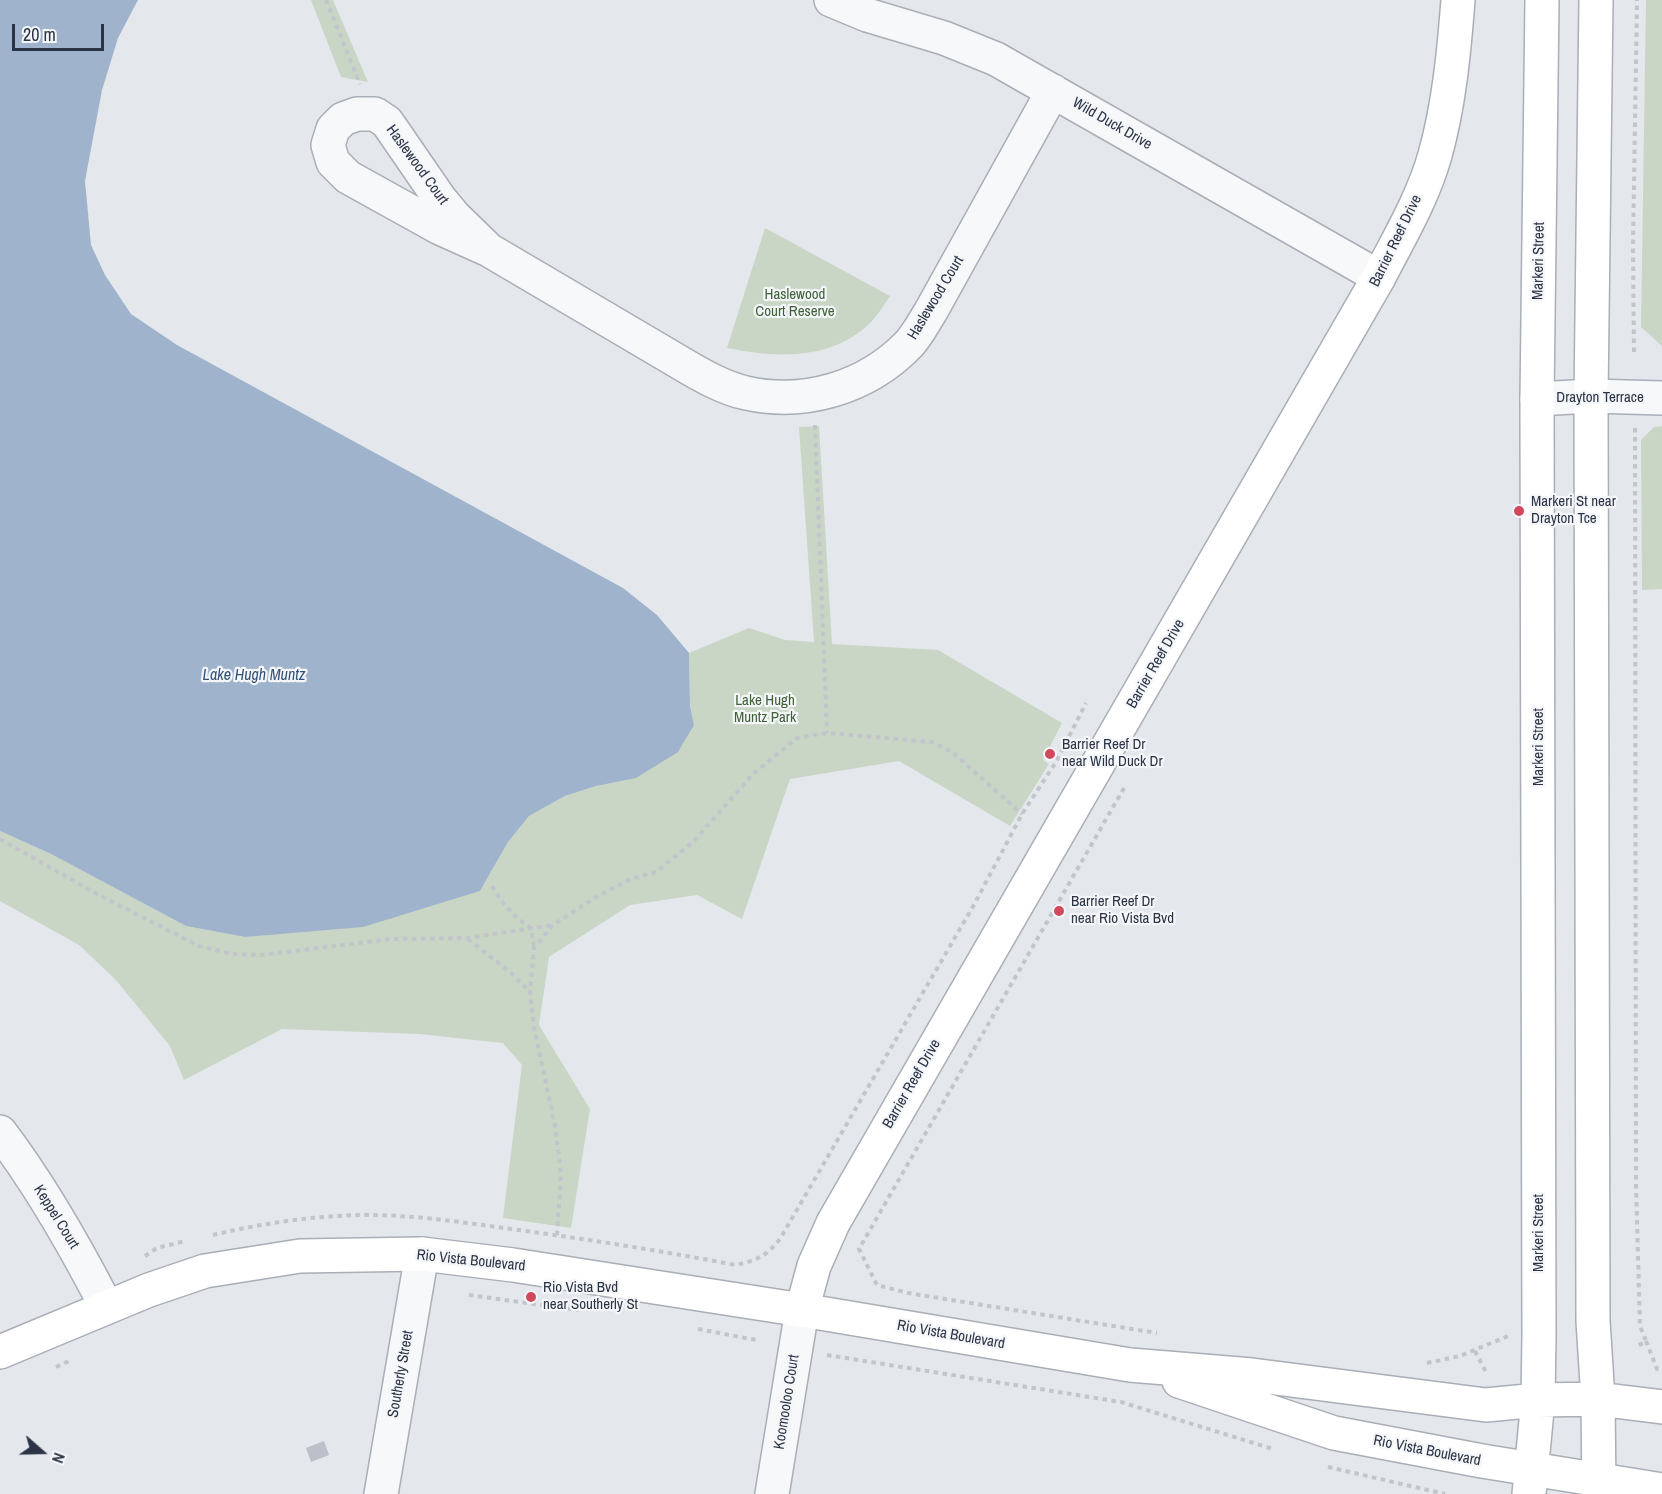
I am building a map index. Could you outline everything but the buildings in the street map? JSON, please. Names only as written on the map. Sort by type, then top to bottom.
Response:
[{"type":"street","name":"Wild Duck Drive","points":[[831,0],[867,15],[944,38],[996,59],[1379,277]]},
{"type":"street","name":"Barrier Reef Drive","points":[[802,1310],[814,1266],[832,1222],[1379,277],[1414,209],[1434,157],[1447,106],[1458,0]]},
{"type":"street","name":"Markeri Street","points":[[1530,1481],[1538,1400],[1540,881],[1537,399],[1542,0]]},
{"type":"street","points":[[1596,0],[1591,396],[1593,1342],[1598,1399],[1599,1487]]},
{"type":"street","name":"Haslewood Court","points":[[489,250],[440,199],[387,122],[375,114],[357,114],[343,120],[333,129],[328,145],[333,162],[348,177],[440,228],[489,250],[706,378],[744,393],[783,398],[814,395],[849,385],[880,369],[909,344],[931,311],[1053,91]]},
{"type":"street","name":"Drayton Terrace","points":[[1537,399],[1591,396],[1662,398]]},
{"type":"street","name":"Keppel Court","points":[[0,1132],[78,1252],[106,1306]]},
{"type":"street","name":"Rio Vista Boulevard","points":[[0,1352],[106,1306],[205,1271],[300,1256],[360,1253],[422,1254],[522,1266],[1130,1365],[1252,1375],[1486,1405],[1538,1400],[1598,1399],[1662,1407]]},
{"type":"street","name":"Southerly Street","points":[[381,1494],[422,1254]]},
{"type":"street","name":"Koomooloo Court","points":[[772,1494],[802,1310]]},
{"type":"street","name":"Rio Vista Boulevard","points":[[1130,1365],[1334,1433],[1482,1461],[1530,1481],[1662,1490]]},
{"type":"path","points":[[326,0],[375,114]]},
{"type":"path","points":[[1634,352],[1632,247],[1637,0]]},
{"type":"path","points":[[814,395],[827,733]]},
{"type":"path","points":[[1635,423],[1636,1186],[1640,1326],[1657,1369],[1662,1370]]},
{"type":"path","points":[[211,1235],[243,1228],[328,1217],[397,1216],[607,1241],[736,1265],[756,1260],[769,1252],[780,1239],[975,903],[1022,814],[1056,762],[1086,703]]},
{"type":"path","points":[[534,948],[553,925],[598,896],[631,879],[656,872],[694,841],[753,774],[797,738],[827,733],[932,742],[952,752],[1022,814]]},
{"type":"path","points":[[1129,780],[859,1250],[877,1286],[908,1293],[1162,1333]]},
{"type":"path","points":[[0,839],[95,893],[199,946],[232,954],[262,955],[391,939],[468,938],[553,925]]},
{"type":"path","points":[[492,886],[504,907],[515,918],[531,928],[534,948],[530,992],[534,1027],[555,1126],[561,1175],[556,1235]]},
{"type":"path","points":[[468,938],[530,992]]},
{"type":"path","points":[[139,1259],[157,1248],[189,1240]]},
{"type":"path","points":[[467,1294],[582,1311]]},
{"type":"path","points":[[698,1329],[756,1340]]},
{"type":"path","points":[[1426,1364],[1475,1351],[1515,1333]]},
{"type":"path","points":[[1635,1347],[1646,1341]]},
{"type":"path","points":[[1475,1351],[1487,1374]]},
{"type":"path","points":[[827,1355],[1121,1402],[1276,1450]]},
{"type":"path","points":[[56,1367],[74,1359]]},
{"type":"path","points":[[1319,1464],[1444,1494]]},
{"type":"green space","points":[[311,0],[333,0],[368,82],[341,77]]},
{"type":"green space","points":[[1646,0],[1662,0],[1662,346],[1641,327]]},
{"type":"green space","name":"Haslewood Court Reserve","points":[[765,228],[890,296],[874,319],[856,335],[821,350],[765,354],[727,348]]},
{"type":"green space","name":"Lake Hugh Muntz Park","points":[[819,426],[832,644],[938,650],[1062,723],[1043,760],[1049,764],[1010,826],[899,761],[790,779],[742,919],[697,895],[630,905],[549,957],[539,1025],[590,1109],[571,1228],[503,1218],[522,1065],[503,1043],[419,1034],[282,1029],[184,1080],[170,1046],[115,979],[79,945],[0,901],[0,831],[51,854],[186,926],[245,937],[284,933],[480,891],[508,842],[529,816],[565,796],[596,786],[694,725],[690,706],[689,653],[749,628],[785,640],[814,642],[799,427]]},
{"type":"green space","points":[[1662,426],[1662,589],[1642,590],[1641,440],[1654,427]]},
{"type":"water","name":"Lake Hugh Muntz","points":[[0,0],[138,0],[118,38],[102,90],[85,181],[91,245],[105,275],[131,314],[177,345],[623,588],[657,615],[689,653],[690,706],[694,725],[678,752],[636,778],[596,786],[565,796],[529,816],[508,842],[480,891],[363,927],[245,937],[186,926],[51,854],[0,831]]},
{"type":"place","name":"Markeri St near Drayton Tce","points":[[1519,511]]},
{"type":"place","name":"Barrier Reef Dr near Wild Duck Dr","points":[[1050,754]]},
{"type":"place","name":"Barrier Reef Dr near Rio Vista Bvd","points":[[1059,911]]},
{"type":"place","name":"Rio Vista Bvd near Southerly St","points":[[531,1297]]}]
